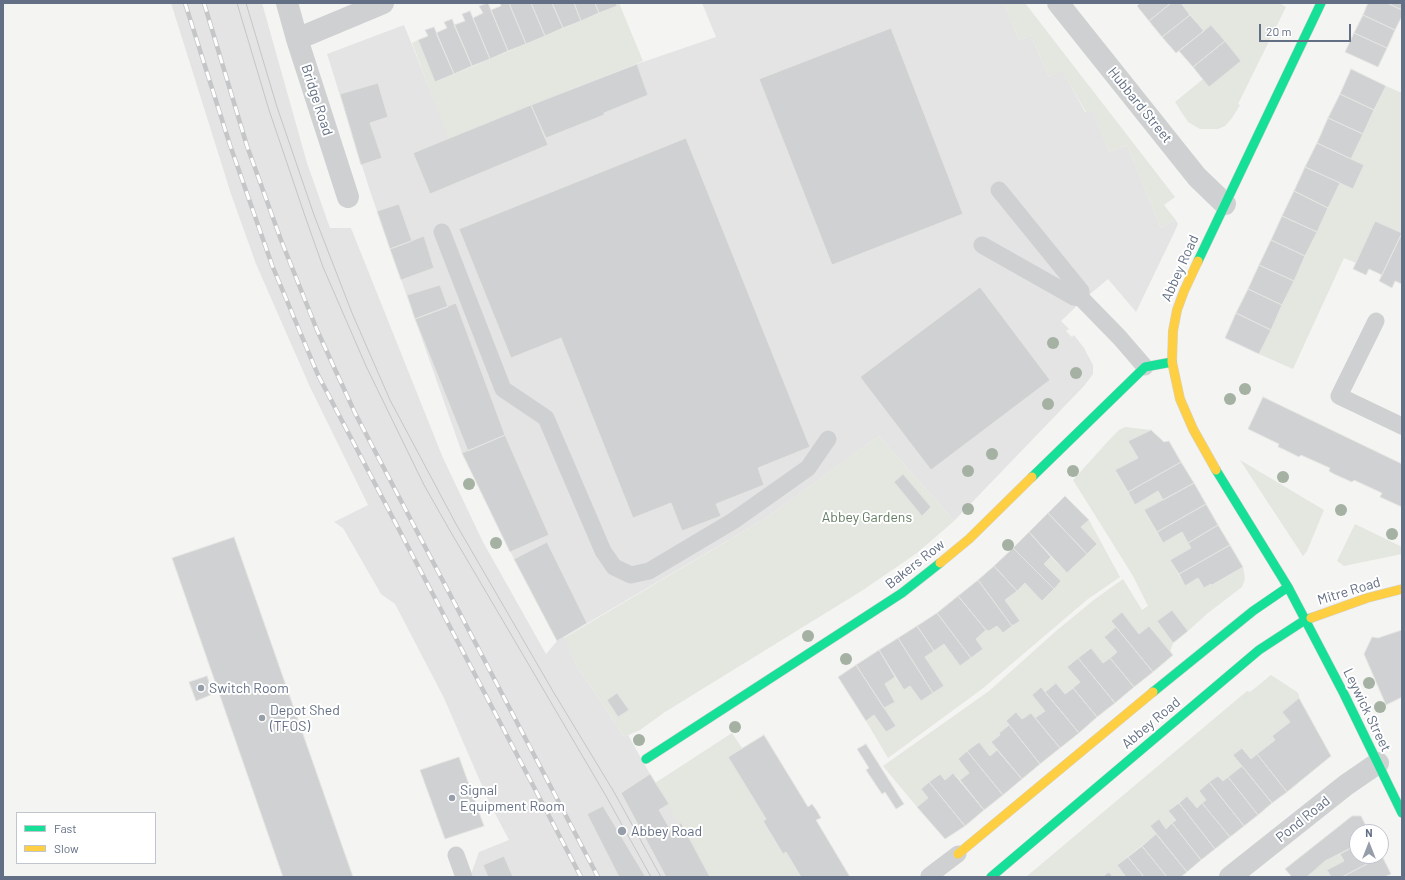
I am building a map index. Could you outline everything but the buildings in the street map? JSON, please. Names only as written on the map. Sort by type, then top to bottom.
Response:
[{"type":"street","name":"Bridge Road","points":[[287,3],[297,39],[348,197]]},
{"type":"street","points":[[297,39],[383,3]]},
{"type":"street","name":"Hubbard Street","points":[[1058,3],[1197,177],[1225,204]]},
{"type":"street","name":"Abbey Road","points":[[991,877],[1259,650],[1305,620],[1288,587],[1223,483],[1193,429],[1180,399],[1172,362],[1173,331],[1177,310],[1184,291],[1321,3]]},
{"type":"street","points":[[1145,367],[1172,362]]},
{"type":"street","name":"Bakers Row","points":[[646,759],[902,593],[969,539],[1145,367]]},
{"type":"street","name":"Abbey Road","points":[[958,854],[1253,611],[1288,587]]},
{"type":"street","name":"Mitre Road","points":[[1305,620],[1367,598],[1402,589]]},
{"type":"street","name":"Leywick Street","points":[[1305,620],[1339,683],[1402,813]]},
{"type":"street","name":"Pond Road","points":[[1230,877],[1346,784],[1378,763]]},
{"type":"lane","points":[[999,190],[1081,291],[1081,298]]},
{"type":"lane","points":[[442,232],[503,388],[546,418],[603,551],[614,567],[632,575],[649,571],[733,521],[808,468],[828,439]]},
{"type":"lane","points":[[982,245],[1074,297],[1081,298],[1120,338],[1145,367]]},
{"type":"lane","points":[[1376,321],[1339,396],[1402,426]]},
{"type":"lane","points":[[929,876],[958,854]]},
{"type":"lane","points":[[456,855],[464,877]]},
{"type":"shaded area","points":[[171,3],[262,3],[307,163],[330,228],[351,228],[443,458],[483,542],[546,654],[557,641],[514,559],[462,453],[370,191],[327,54],[404,25],[450,139],[531,105],[637,64],[716,37],[702,3],[1004,3],[1019,40],[1031,35],[1049,77],[1062,70],[1085,112],[1092,109],[1109,152],[1127,145],[1161,228],[1175,219],[1178,224],[1136,312],[1108,279],[1061,321],[1069,329],[1066,331],[1072,337],[1074,335],[1084,348],[1093,365],[1093,374],[1084,386],[954,521],[879,436],[766,518],[564,637],[577,667],[624,737],[628,735],[650,774],[681,823],[710,877],[470,877],[479,852],[509,840],[490,804],[444,698],[395,604],[381,594],[343,528],[334,522],[368,505],[310,387],[256,264],[231,194]]},
{"type":"green space","points":[[616,3],[619,3],[643,61],[449,139],[412,43],[418,40],[436,82],[617,6]]},
{"type":"green space","points":[[1004,3],[1025,3],[1175,197],[1164,205],[1175,219],[1161,228],[1127,145],[1109,152],[1092,110],[1086,112],[1062,71],[1049,77],[1031,35],[1019,40]]},
{"type":"green space","points":[[1181,3],[1279,3],[1286,7],[1238,104],[1240,105],[1225,126],[1218,129],[1200,129],[1188,122],[1175,102],[1203,79],[1240,61],[1211,25],[1204,31]]},
{"type":"green space","points":[[1386,86],[1402,93],[1402,233],[1375,221],[1356,263],[1344,258],[1293,369],[1259,354],[1340,183],[1353,189],[1364,165],[1351,159]]},
{"type":"green space","points":[[1125,427],[1151,430],[1128,441],[1138,458],[1115,471],[1135,505],[1158,491],[1163,500],[1144,511],[1163,543],[1182,532],[1191,548],[1170,560],[1185,586],[1198,578],[1204,588],[1211,584],[1213,585],[1243,567],[1245,579],[1242,587],[1208,613],[1188,631],[1172,610],[1157,621],[1173,643],[1170,652],[1149,626],[1139,634],[1121,613],[1111,621],[1116,627],[1104,637],[1117,652],[1103,663],[1090,648],[1067,667],[1080,682],[1065,694],[1056,683],[1045,692],[1041,687],[1032,695],[1045,711],[1035,718],[1031,713],[1022,719],[1016,713],[1006,721],[1009,725],[991,742],[997,750],[990,756],[978,742],[958,759],[969,773],[960,780],[953,773],[945,780],[939,774],[921,789],[928,798],[917,807],[883,766],[989,691],[1056,631],[1095,599],[1123,579],[1142,610],[1148,606],[1133,576],[1073,480],[1111,438],[1119,430]]},
{"type":"green space","name":"Abbey Gardens","points":[[879,436],[954,521],[917,553],[863,590],[665,712],[640,730],[624,737],[577,667],[564,638],[766,518]]},
{"type":"green space","points":[[1240,460],[1324,510],[1307,551],[1303,556]]},
{"type":"green space","points":[[1089,520],[1120,577],[1088,599],[982,689],[888,758],[866,721],[874,715],[886,732],[896,726],[884,708],[895,701],[885,684],[895,677],[904,690],[910,686],[921,701],[943,686],[925,657],[944,644],[960,666],[983,649],[976,639],[986,630],[989,631],[997,626],[1003,633],[1019,621],[1005,600],[1025,583],[1061,581],[1044,564],[1051,557],[1067,573],[1087,554],[1081,527]]},
{"type":"green space","points":[[1355,524],[1402,547],[1402,554],[1344,566],[1337,561]]},
{"type":"green space","points":[[1271,675],[1297,692],[1299,695],[1299,698],[1283,712],[1290,722],[1272,736],[1275,740],[1251,759],[1243,748],[1234,755],[1242,766],[1223,781],[1218,776],[1199,791],[1206,800],[1197,808],[1187,796],[1168,811],[1176,820],[1166,829],[1159,820],[1150,826],[1156,834],[1117,865],[1126,877],[1113,877],[1109,872],[1102,877],[1026,877],[1247,691],[1250,692]]},
{"type":"green space","points":[[732,733],[742,748],[728,757],[766,819],[763,821],[782,853],[786,852],[801,877],[710,877],[655,783]]},
{"type":"green space","points":[[1340,854],[1344,861],[1331,877],[1307,877],[1325,861]]},
{"type":"tram line","points":[[237,3],[269,110],[323,267],[366,366],[424,485],[606,796],[651,877]]},
{"type":"tram line","points":[[246,3],[277,107],[314,215],[352,313],[390,400],[456,524],[554,693],[614,792],[661,877]]},
{"type":"railway","points":[[185,3],[230,145],[272,265],[318,375],[581,877]]},
{"type":"railway","points":[[204,3],[247,146],[281,240],[317,330],[355,413],[598,877]]},
{"type":"traffic: fast","points":[[1198,261],[1321,3]]},
{"type":"traffic: fast","points":[[1032,477],[1145,367],[1172,362]]},
{"type":"traffic: fast","points":[[1216,470],[1288,587],[1344,694],[1402,813]]},
{"type":"traffic: fast","points":[[646,759],[902,593],[940,563]]},
{"type":"traffic: fast","points":[[1153,692],[1253,611],[1288,587]]},
{"type":"traffic: fast","points":[[991,877],[1259,650],[1305,620],[1311,618]]},
{"type":"traffic: slow","points":[[1198,261],[1177,310],[1173,331],[1172,362],[1180,399],[1193,429],[1216,470]]},
{"type":"traffic: slow","points":[[940,563],[969,539],[1032,477]]},
{"type":"traffic: slow","points":[[1311,618],[1367,598],[1402,589]]},
{"type":"traffic: slow","points":[[958,854],[1153,692]]},
{"type":"place","name":"Switch Room","points":[[201,688]]},
{"type":"place","name":"Depot Shed (TFOS)","points":[[262,718]]},
{"type":"place","name":"Signal Equipment Room","points":[[452,798]]},
{"type":"place","name":"Abbey Road","points":[[622,831]]}]
